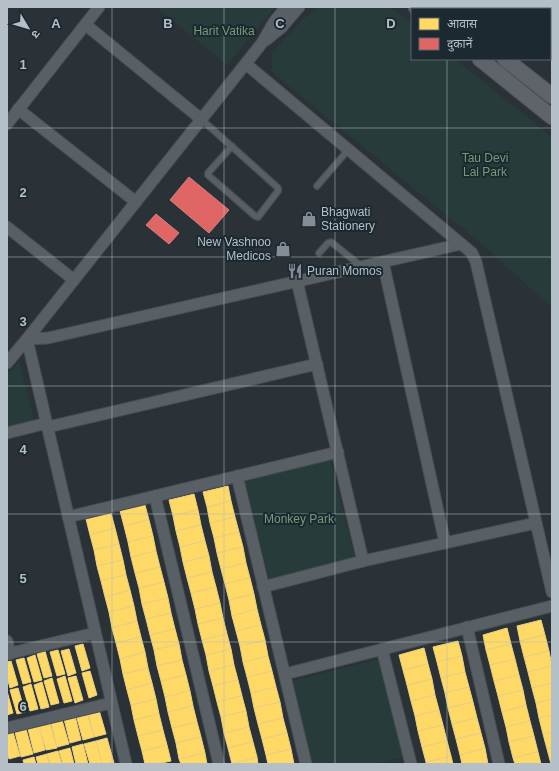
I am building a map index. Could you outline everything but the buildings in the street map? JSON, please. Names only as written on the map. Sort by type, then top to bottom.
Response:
[{"type":"main road","points":[[481,60],[552,117]]},
{"type":"main road","points":[[506,60],[552,96]]},
{"type":"street","points":[[7,124],[99,7]]},
{"type":"street","points":[[7,363],[246,64],[262,43],[274,22],[286,7]]},
{"type":"street","points":[[262,43],[282,28],[299,7]]},
{"type":"street","points":[[86,24],[201,119]]},
{"type":"street","points":[[246,64],[472,254],[476,262],[552,592]]},
{"type":"street","points":[[18,110],[136,202]]},
{"type":"street","points":[[7,227],[74,280]]},
{"type":"street","points":[[27,339],[48,338],[461,244]]},
{"type":"street","points":[[383,262],[445,543]]},
{"type":"street","points":[[297,281],[363,561]]},
{"type":"street","points":[[27,339],[126,764]]},
{"type":"street","points":[[7,433],[317,364]]},
{"type":"street","points":[[68,517],[338,452]]},
{"type":"street","points":[[237,476],[306,764]]},
{"type":"street","points":[[155,496],[219,764]]},
{"type":"street","points":[[264,587],[363,561],[536,523]]},
{"type":"street","points":[[285,674],[552,606]]},
{"type":"street","points":[[467,627],[499,764]]},
{"type":"street","points":[[7,641],[8,654],[95,633]]},
{"type":"street","points":[[382,649],[407,763]]},
{"type":"street","points":[[7,728],[111,703]]},
{"type":"lane","points":[[201,119],[232,146],[278,188],[278,191],[258,217],[208,175],[208,173],[232,146]]},
{"type":"lane","points":[[317,186],[348,150]]},
{"type":"lane","points":[[319,254],[328,243],[331,242],[361,266]]},
{"type":"green space","name":"Harit Vatika","points":[[156,7],[276,7],[227,65]]},
{"type":"green space","name":"Tau Devi Lal Park","points":[[319,7],[391,7],[411,23],[411,60],[456,60],[552,137],[552,308],[482,244],[275,75],[272,70],[272,52],[304,18]]},
{"type":"green space","points":[[19,361],[34,420],[7,427],[7,375]]},
{"type":"green space","name":"Monkey Park","points":[[330,459],[355,557],[269,579],[244,481]]},
{"type":"green space","points":[[378,659],[403,757],[376,764],[312,764],[292,681]]},
{"type":"place","name":"Bhagwati Stationery","points":[[309,219]]},
{"type":"place","name":"New Vashnoo Medicos","points":[[283,249]]},
{"type":"place","name":"Puran Momos","points":[[295,271]]}]
